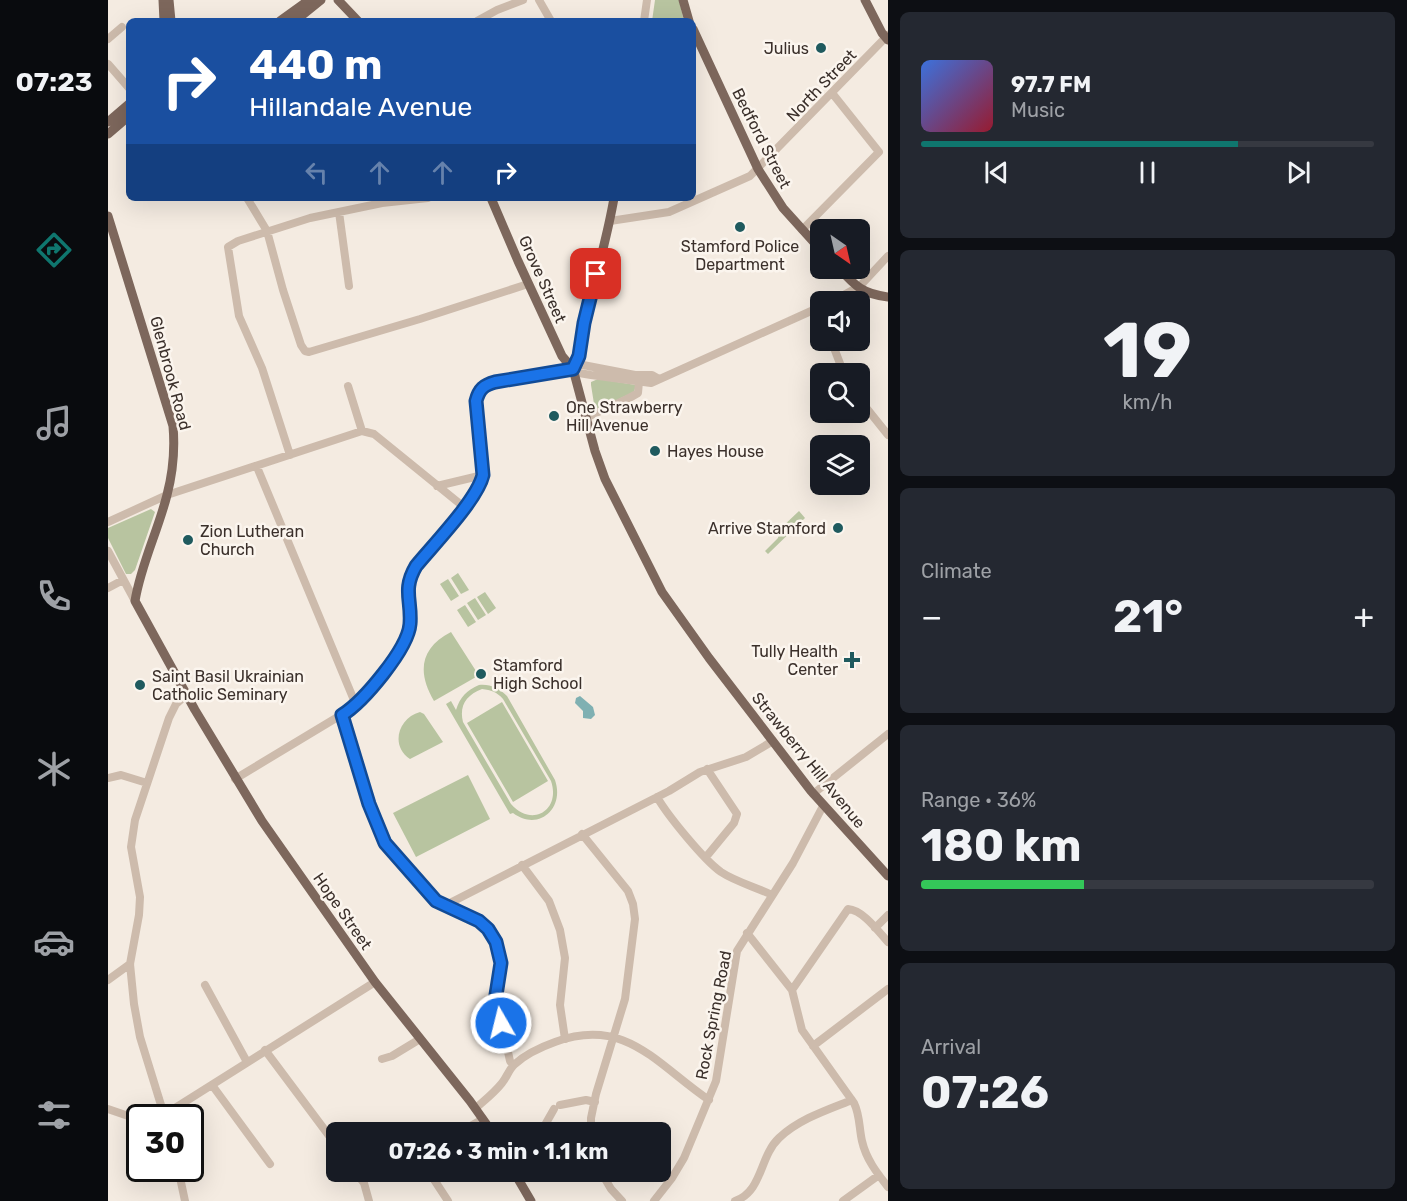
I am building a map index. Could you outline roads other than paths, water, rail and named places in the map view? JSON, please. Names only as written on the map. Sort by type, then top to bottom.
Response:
[{"type":"main road","points":[[163,0],[164,18]]},
{"type":"main road","points":[[169,0],[171,18]]},
{"type":"main road","points":[[284,18],[309,0]]},
{"type":"main road","points":[[299,18],[321,0]]},
{"type":"main road","points":[[338,0],[355,18]]},
{"type":"main road","points":[[683,0],[689,18]]},
{"type":"main road","points":[[865,0],[887,37]]},
{"type":"main road","name":"Bedford Street","points":[[696,37],[758,169],[783,208],[810,238]]},
{"type":"main road","points":[[108,122],[126,107]]},
{"type":"main road","points":[[108,134],[126,119]]},
{"type":"main road","name":"Grove Street","points":[[492,201],[562,356],[573,369]]},
{"type":"main road","points":[[573,369],[579,356],[584,323],[613,201]]},
{"type":"main road","name":"Glenbrook Road","points":[[108,216],[173,426],[174,460],[167,495],[138,581],[135,601]]},
{"type":"main road","points":[[848,279],[857,288],[875,296],[888,297]]},
{"type":"main road","name":"Strawberry Hill Avenue","points":[[573,369],[605,479],[662,592],[690,633],[813,794],[888,876]]},
{"type":"main road","points":[[135,601],[186,695]]},
{"type":"main road","name":"Hope Street","points":[[186,695],[235,779],[287,858],[375,982],[485,1122]]},
{"type":"main road","points":[[520,1182],[531,1201]]},
{"type":"street","points":[[482,18],[523,0]]},
{"type":"street","points":[[539,0],[549,18]]},
{"type":"street","points":[[644,18],[647,0]]},
{"type":"street","points":[[108,39],[122,27]]},
{"type":"street","name":"North Street","points":[[696,201],[743,180],[758,169],[887,37]]},
{"type":"street","points":[[108,64],[126,85]]},
{"type":"street","points":[[802,230],[879,152],[832,93]]},
{"type":"street","points":[[249,201],[267,231],[283,290],[305,351],[314,352],[528,284]]},
{"type":"street","points":[[290,455],[269,386],[239,316],[228,247],[238,241],[310,218],[400,201]]},
{"type":"street","name":"North Street","points":[[610,221],[662,213],[695,201]]},
{"type":"street","points":[[339,212],[349,286]]},
{"type":"street","points":[[851,291],[888,256]]},
{"type":"street","points":[[573,369],[579,373],[651,383],[810,313]]},
{"type":"street","points":[[235,779],[356,705],[398,655],[406,641],[410,625],[408,585],[411,574],[478,488],[483,475],[476,401],[481,388],[495,382],[573,369],[583,365],[636,375],[652,375],[659,379]]},
{"type":"street","points":[[586,418],[638,393],[639,382]]},
{"type":"street","points":[[348,386],[362,431]]},
{"type":"street","points":[[870,412],[888,435]]},
{"type":"street","points":[[108,522],[167,495],[362,431],[374,434],[464,507]]},
{"type":"street","points":[[257,467],[356,705]]},
{"type":"street","points":[[437,486],[483,475]]},
{"type":"street","points":[[108,551],[135,601]]},
{"type":"street","points":[[108,588],[123,580]]},
{"type":"street","points":[[160,1104],[138,1030],[130,964],[140,904],[131,855],[131,842],[135,820],[171,713],[180,699],[186,695]]},
{"type":"street","points":[[342,715],[381,837],[389,849],[428,894],[444,906],[479,921],[488,929],[496,942],[501,963],[497,1002],[510,1061],[513,1065]]},
{"type":"street","points":[[813,794],[888,734]]},
{"type":"street","points":[[444,906],[707,769],[746,757],[773,741]]},
{"type":"street","points":[[706,857],[734,823],[737,814],[707,769]]},
{"type":"street","points":[[108,778],[121,775],[147,783]]},
{"type":"street","points":[[657,797],[672,818],[722,873],[772,895]]},
{"type":"street","name":"Rock Spring Road","points":[[654,1201],[684,1158],[709,1100],[720,1066],[735,958],[747,933],[793,863],[823,806]]},
{"type":"street","points":[[582,834],[623,884],[633,904],[634,925],[627,990],[612,1037],[595,1102],[592,1122]]},
{"type":"street","points":[[522,865],[549,901],[560,930],[565,958],[561,1016],[566,1039]]},
{"type":"street","points":[[792,990],[845,911],[854,910],[888,942]]},
{"type":"street","points":[[875,928],[888,915]]},
{"type":"street","points":[[747,933],[792,990],[800,1023],[813,1046],[852,1100],[858,1114],[864,1150],[888,1187]]},
{"type":"street","points":[[108,980],[130,964]]},
{"type":"street","points":[[183,1104],[375,982]]},
{"type":"street","points":[[205,985],[247,1062]]},
{"type":"street","points":[[813,1046],[888,989]]},
{"type":"street","points":[[476,1108],[502,1083],[513,1065],[542,1047],[566,1039],[591,1036],[612,1037],[646,1051],[709,1100]]},
{"type":"street","points":[[382,1059],[392,1056],[420,1039]]},
{"type":"street","points":[[266,1050],[326,1131]]},
{"type":"street","points":[[212,1085],[270,1164]]},
{"type":"street","points":[[547,1122],[557,1107],[586,1100],[595,1102]]},
{"type":"street","points":[[735,1201],[752,1190],[766,1156],[778,1138],[807,1118],[852,1100]]},
{"type":"street","points":[[108,1108],[126,1115]]},
{"type":"street","points":[[478,1122],[483,1119]]},
{"type":"street","points":[[843,1201],[879,1175]]},
{"type":"street","points":[[181,1182],[185,1201]]},
{"type":"street","points":[[363,1182],[369,1201]]},
{"type":"street","points":[[436,1182],[448,1201]]},
{"type":"street","points":[[607,1182],[622,1201]]},
{"type":"water","points":[[580,696],[593,707],[595,715],[591,719],[583,718],[583,711],[575,703],[576,698]]},
{"type":"place","name":"Julius","points":[[821,48]]},
{"type":"place","name":"Stamford Police Department","points":[[740,227]]},
{"type":"place","name":"One Strawberry Hill Avenue","points":[[554,416]]},
{"type":"place","name":"Hayes House","points":[[655,451]]},
{"type":"place","name":"Arrive Stamford","points":[[838,528]]},
{"type":"place","name":"Zion Lutheran Church","points":[[188,540]]},
{"type":"place","name":"Tully Health Center","points":[[852,660]]},
{"type":"place","name":"Stamford High School","points":[[481,674]]},
{"type":"place","name":"Saint Basil Ukrainian Catholic Seminary","points":[[140,685]]}]
